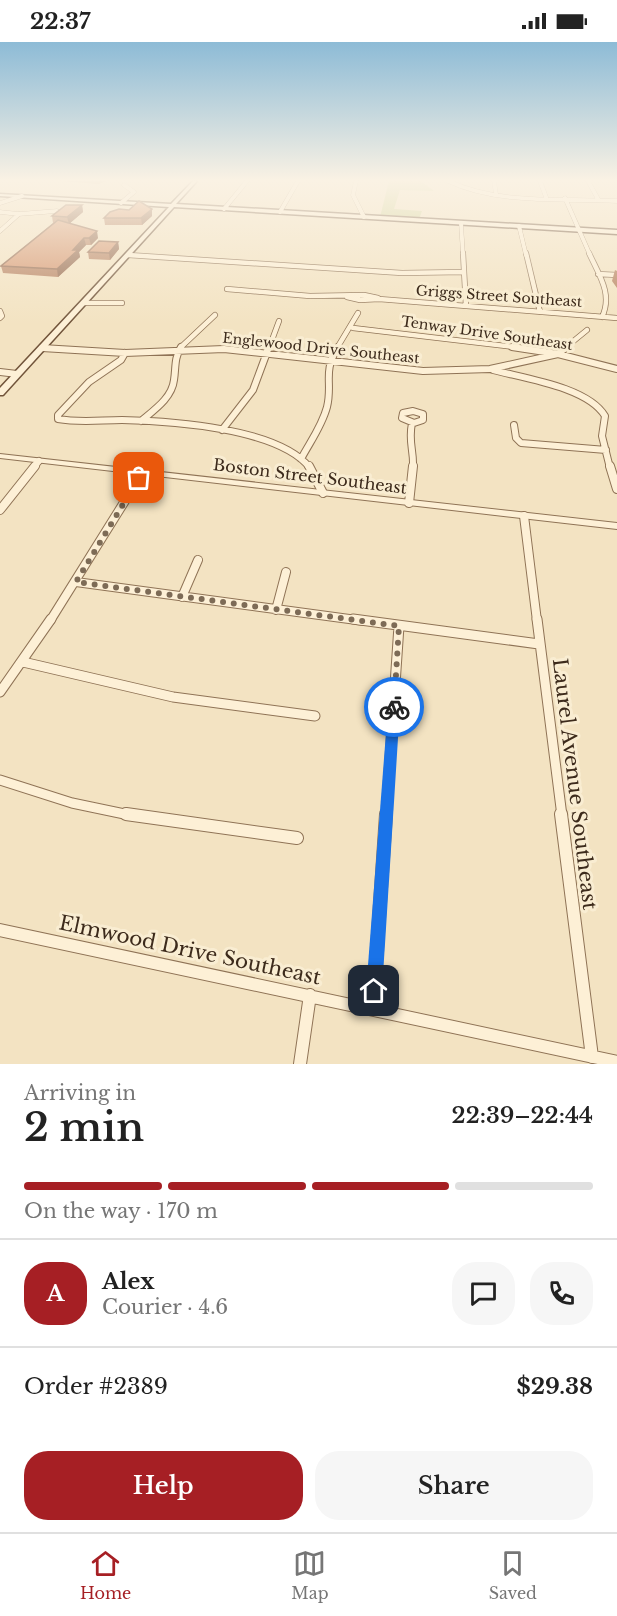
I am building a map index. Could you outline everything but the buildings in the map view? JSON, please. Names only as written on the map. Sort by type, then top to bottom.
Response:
[{"type":"main road","points":[[0,393],[151,229]]},
{"type":"main road","points":[[573,229],[617,232]]},
{"type":"street","points":[[461,229],[466,306]]},
{"type":"street","points":[[520,229],[540,312]]},
{"type":"street","points":[[579,229],[608,296],[607,307],[602,316]]},
{"type":"street","points":[[128,255],[402,273],[464,272]]},
{"type":"street","points":[[598,274],[617,275]]},
{"type":"street","name":"Griggs Street Southeast","points":[[227,289],[617,318]]},
{"type":"street","points":[[82,303],[122,303]]},
{"type":"street","points":[[0,311],[2,316],[0,318]]},
{"type":"street","points":[[301,459],[322,420],[328,400],[329,362],[353,328],[358,313]]},
{"type":"street","points":[[141,421],[166,398],[173,386],[173,369],[178,350],[215,315]]},
{"type":"street","points":[[222,430],[253,390],[279,321]]},
{"type":"street","name":"Tenway Drive Southeast","points":[[353,328],[558,354],[617,369]]},
{"type":"street","name":"Englewood Drive Southeast","points":[[42,348],[125,353],[224,349],[329,362],[423,370],[490,369],[558,354],[587,330]]},
{"type":"street","points":[[125,353],[121,360],[89,382],[58,415],[58,419],[141,421],[222,430],[259,439],[301,459],[316,478],[323,493]]},
{"type":"street","points":[[490,369],[543,383],[588,401],[604,414],[606,419],[602,436],[617,489]]},
{"type":"street","points":[[0,372],[17,374]]},
{"type":"street","points":[[409,503],[414,454],[409,439],[412,423]]},
{"type":"street","points":[[514,425],[516,438],[521,443],[606,450]]},
{"type":"street","name":"Boston Street Southeast","points":[[0,456],[617,526]]},
{"type":"street","points":[[0,510],[39,461]]},
{"type":"street","points":[[0,692],[23,662],[76,582],[143,472]]},
{"type":"street","name":"Laurel Avenue Southeast","points":[[524,516],[592,1057]]},
{"type":"street","points":[[182,597],[198,560]]},
{"type":"street","points":[[276,610],[286,572]]},
{"type":"street","points":[[76,582],[539,644]]},
{"type":"street","points":[[373,1008],[399,626]]},
{"type":"street","points":[[23,662],[173,697],[315,716]]},
{"type":"street","points":[[0,780],[59,799],[121,814],[297,838]]},
{"type":"street","name":"Elmwood Drive Southeast","points":[[0,930],[617,1062]]},
{"type":"street","points":[[300,1064],[310,995]]},
{"type":"way so far","points":[[139,478],[76,582],[399,626],[394,707]]},
{"type":"route","points":[[374,991],[394,707]]}]
